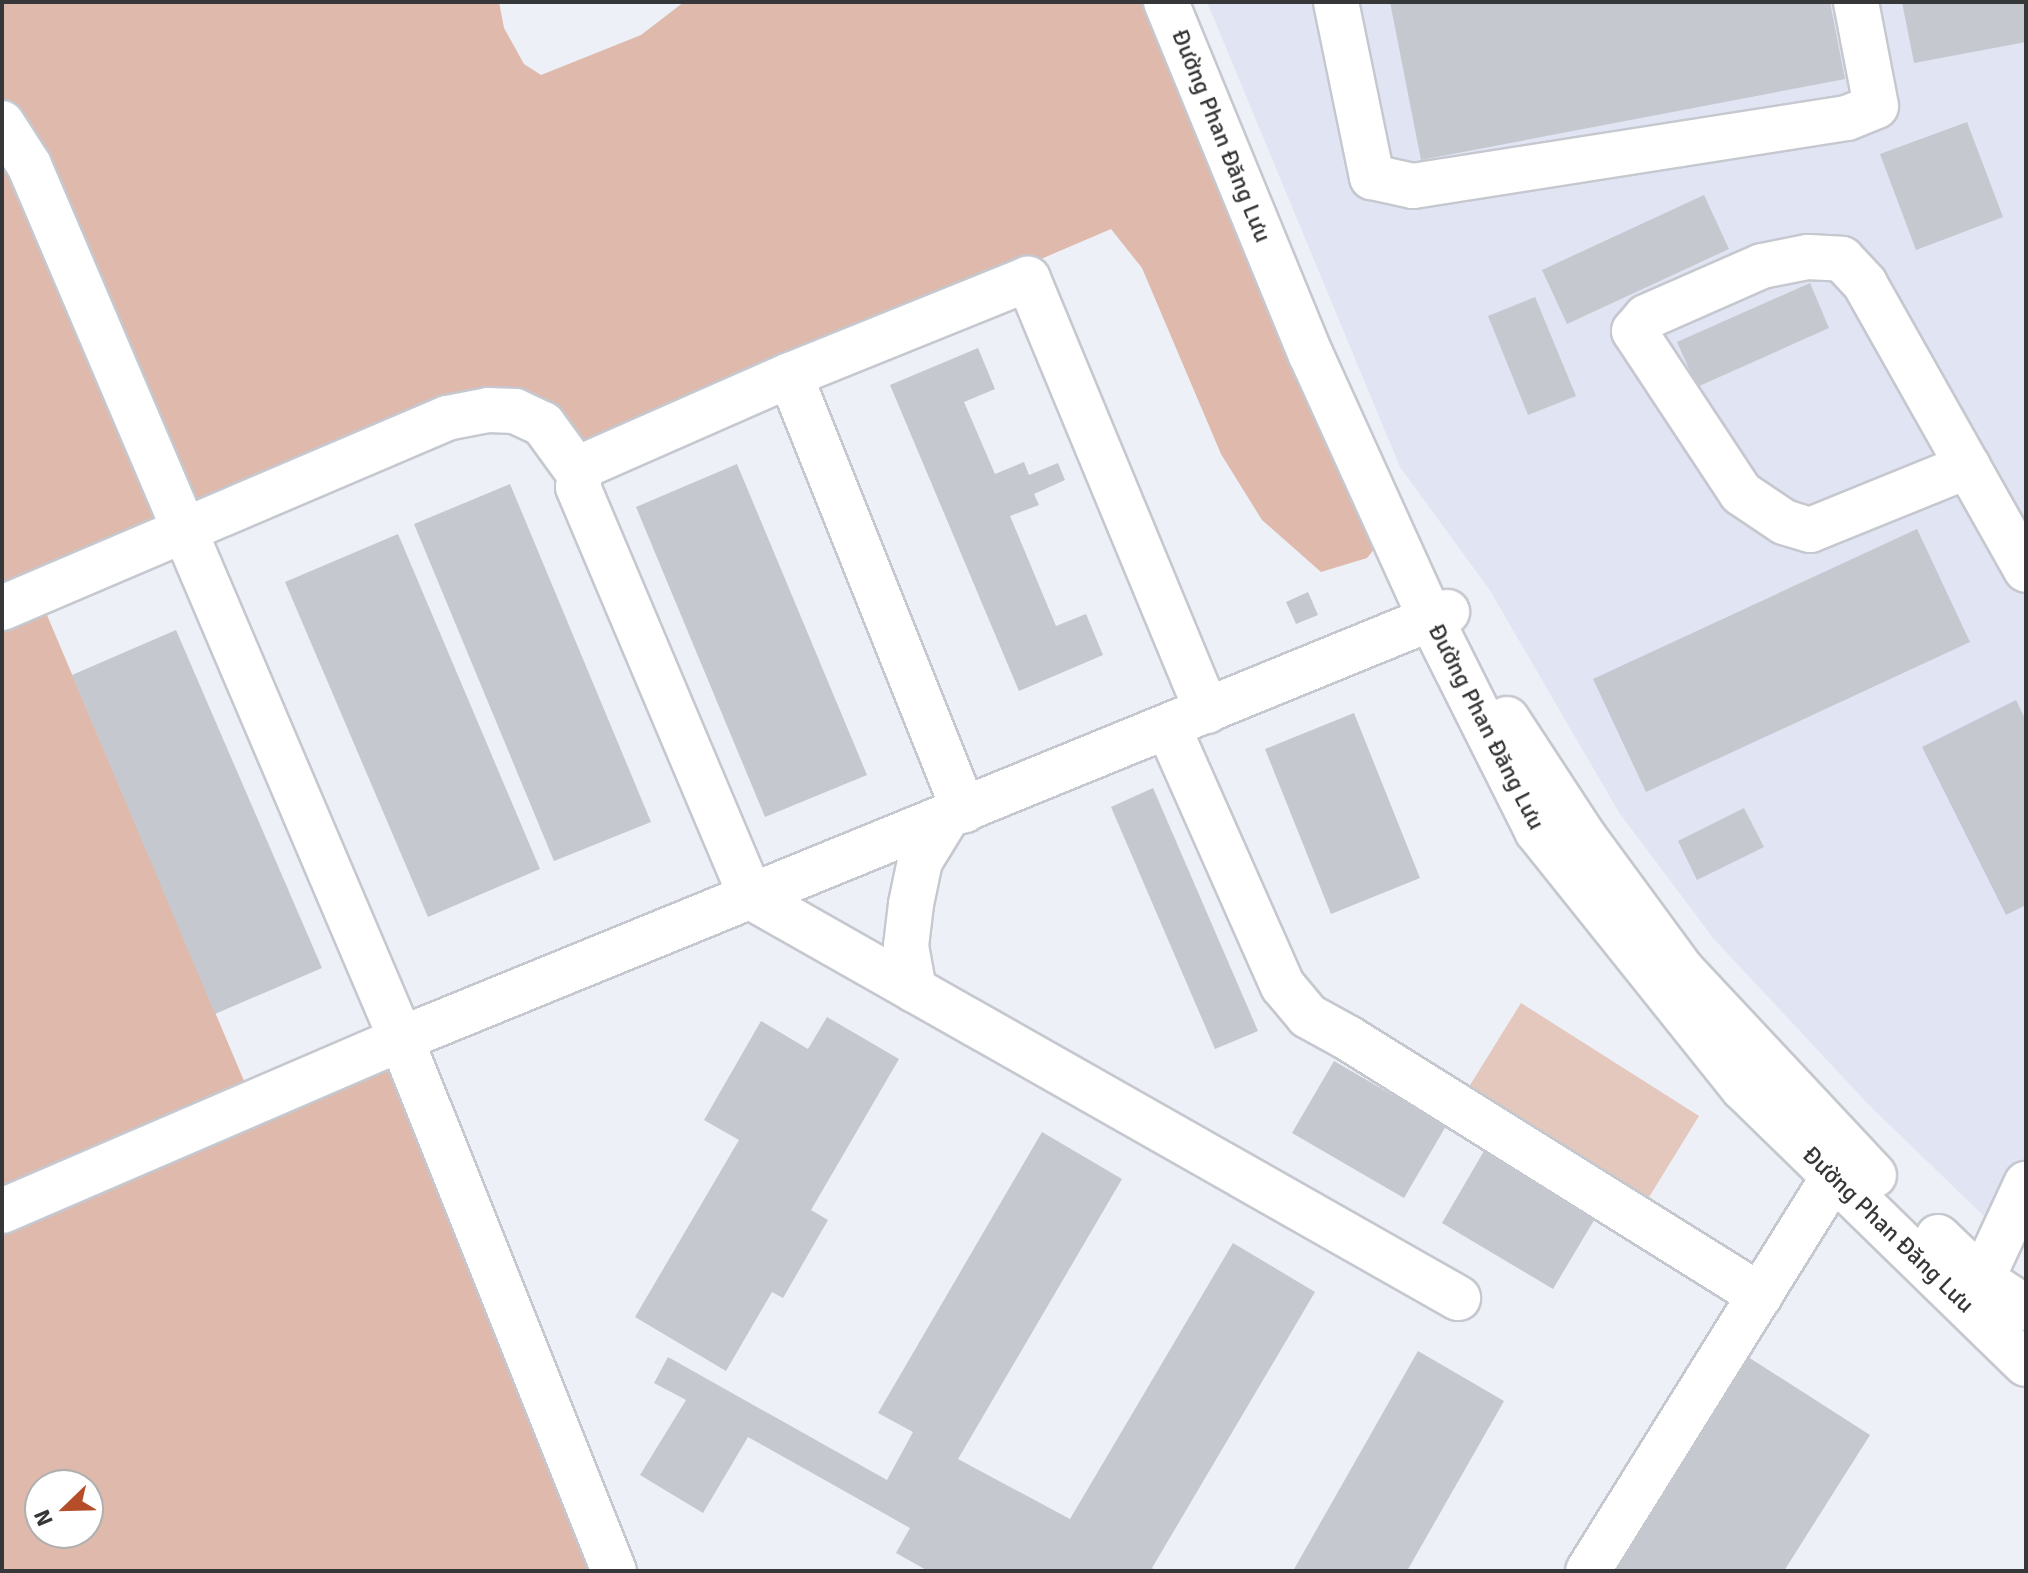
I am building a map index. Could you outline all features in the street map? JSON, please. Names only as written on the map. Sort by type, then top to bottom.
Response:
[{"type":"street","name":"Đường Phan Đăng Lưu","points":[[1166,2],[1311,355],[1439,616],[1537,831],[1743,1088],[1842,1165],[1907,1228],[2026,1364]]},
{"type":"street","name":"Đường Phan Đăng Lưu","points":[[1195,2],[1386,472],[1439,616]]},
{"type":"street","points":[[1336,2],[1372,177],[1413,186],[1847,118],[1876,106],[1856,2]]},
{"type":"street","points":[[2,123],[29,165],[401,1039],[614,1571]]},
{"type":"street","points":[[1968,466],[1810,530],[1784,522],[1741,493],[1634,331],[1646,317],[1762,266],[1808,257],[1842,259],[1865,284],[1968,466],[2026,570]]},
{"type":"street","points":[[1207,711],[1028,279],[790,375],[586,465],[580,475],[578,487],[751,897],[1458,1298]]},
{"type":"street","points":[[790,375],[956,813]]},
{"type":"street","points":[[2,608],[447,418],[488,410],[515,411],[543,424],[580,475]]},
{"type":"street","points":[[2,1211],[401,1039],[1439,616]]},
{"type":"street","points":[[1168,727],[1283,986],[1308,1016],[1760,1295]]},
{"type":"street","points":[[914,990],[906,946],[920,861],[956,813]]},
{"type":"street","points":[[1588,1571],[1842,1165]]},
{"type":"street","points":[[1982,1279],[2026,1184]]},
{"type":"street","name":"Đường Phan Đăng Lưu","points":[[1907,1228],[2026,1308]]},
{"type":"shaded area","points":[[2,2],[499,2],[504,28],[524,64],[541,75],[641,35],[684,2],[1158,2],[1384,537],[1367,558],[1321,572],[1262,520],[1221,454],[1142,268],[1111,229],[583,455],[514,402],[189,520],[2,113]]},
{"type":"shaded area","points":[[1207,2],[2026,2],[2026,1221],[1989,1221],[1869,1105],[1714,939],[1620,814],[1489,589],[1400,467]]},
{"type":"shaded area","points":[[2,136],[174,526],[2,599]]},
{"type":"shaded area","points":[[41,601],[250,1095],[2,1201],[2,617]]},
{"type":"shaded area","points":[[1521,1003],[1699,1116],[1646,1202],[1467,1090]]},
{"type":"shaded area","points":[[396,1052],[605,1571],[2,1571],[2,1221]]},
{"type":"building","points":[[1390,2],[1830,2],[1845,79],[1421,160]]},
{"type":"building","points":[[1902,2],[2026,2],[2026,42],[1914,63]]},
{"type":"building","points":[[1967,122],[2003,217],[1916,250],[1880,154]]},
{"type":"building","points":[[1704,195],[1729,249],[1567,324],[1542,270]]},
{"type":"building","points":[[1810,283],[1829,328],[1697,387],[1677,342]]},
{"type":"building","points":[[1535,297],[1576,396],[1528,415],[1488,316]]},
{"type":"building","points":[[978,348],[995,389],[964,402],[995,474],[1024,462],[1029,475],[1058,463],[1065,480],[1034,494],[1039,505],[1010,516],[1056,626],[1086,614],[1103,655],[1019,691],[890,385]]},
{"type":"building","points":[[737,464],[867,775],[765,817],[636,507]]},
{"type":"building","points":[[510,484],[651,822],[554,861],[414,524]]},
{"type":"building","points":[[1917,529],[1970,642],[1646,792],[1593,679]]},
{"type":"building","points":[[398,534],[540,869],[428,917],[285,582]]},
{"type":"building","points":[[1308,592],[1318,615],[1296,624],[1286,602]]},
{"type":"building","points":[[176,630],[322,968],[215,1014],[72,675]]},
{"type":"building","points":[[2016,700],[2026,721],[2026,905],[2006,915],[1922,747]]},
{"type":"building","points":[[1354,713],[1420,878],[1331,914],[1265,749]]},
{"type":"building","points":[[1153,788],[1258,1031],[1215,1049],[1111,807]]},
{"type":"building","points":[[1744,808],[1764,847],[1697,880],[1678,841]]},
{"type":"building","points":[[827,1017],[899,1059],[811,1210],[828,1220],[783,1298],[772,1292],[726,1371],[635,1317],[739,1140],[704,1120],[761,1021],[808,1049]]},
{"type":"building","points":[[1334,1061],[1446,1126],[1404,1198],[1292,1133]]},
{"type":"building","points":[[1042,1132],[1122,1179],[958,1459],[1070,1519],[1233,1243],[1315,1292],[1152,1568],[1156,1571],[928,1571],[896,1553],[910,1528],[748,1437],[703,1513],[640,1475],[686,1400],[654,1383],[668,1357],[887,1480],[913,1432],[878,1413]]},
{"type":"building","points":[[1484,1151],[1596,1217],[1553,1289],[1442,1223]]},
{"type":"building","points":[[1418,1351],[1504,1401],[1407,1571],[1293,1571]]},
{"type":"building","points":[[1745,1355],[1870,1435],[1784,1571],[1609,1571]]}]
